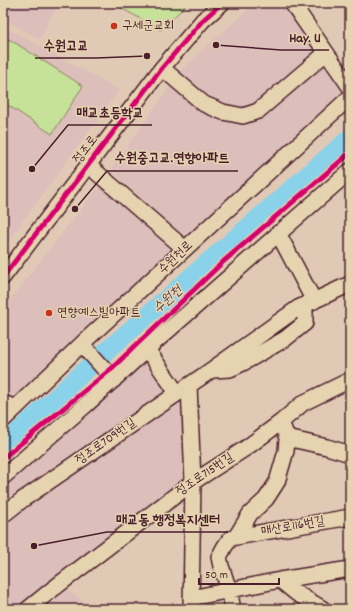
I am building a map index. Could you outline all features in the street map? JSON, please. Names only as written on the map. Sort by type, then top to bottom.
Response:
[{"type":"street","name":"정조로","points":[[3,277],[162,68],[203,20],[222,3]]},
{"type":"street","points":[[292,3],[350,87]]},
{"type":"street","points":[[162,68],[204,104],[223,112],[242,116],[258,111],[326,53]]},
{"type":"street","name":"수원천로","points":[[3,420],[10,406],[82,344],[350,97]]},
{"type":"street","name":"정조로","points":[[88,165],[185,249]]},
{"type":"street","points":[[3,477],[350,171]]},
{"type":"street","points":[[278,234],[310,303]]},
{"type":"street","name":"정조로709번길","points":[[3,515],[22,500],[210,371],[298,308],[350,284]]},
{"type":"street","points":[[82,344],[114,380]]},
{"type":"street","points":[[147,349],[183,389],[193,482],[191,603],[229,590],[350,569]]},
{"type":"street","name":"정조로715번길","points":[[28,609],[193,482],[246,448],[281,422],[302,403],[350,380]]},
{"type":"street","points":[[233,609],[219,557],[230,539],[236,537],[250,514],[266,499],[278,482],[286,451],[287,438],[281,422]]},
{"type":"street","points":[[287,438],[328,447],[350,454]]},
{"type":"street","name":"매산로116번길","points":[[236,537],[350,517]]},
{"type":"street","points":[[280,580],[296,593],[323,609]]},
{"type":"shaded area","points":[[3,3],[58,3],[40,39],[3,19]]},
{"type":"shaded area","points":[[256,3],[281,3],[347,93],[183,243],[111,169],[184,67]]},
{"type":"shaded area","points":[[3,26],[119,90],[3,248]]},
{"type":"shaded area","points":[[101,184],[178,251],[15,404],[3,400],[3,309]]},
{"type":"shaded area","points":[[146,353],[171,392],[3,510],[3,480]]},
{"type":"shaded area","points":[[184,398],[189,481],[23,609],[3,609],[3,525],[60,482]]},
{"type":"shaded area","points":[[67,590],[94,609],[43,609]]},
{"type":"green space","points":[[112,3],[188,3],[161,30]]},
{"type":"green space","points":[[9,39],[83,86],[52,134],[3,102],[3,49]]},
{"type":"waterway","name":"수원천","points":[[3,446],[103,354],[350,138]]},
{"type":"cycle path","points":[[3,277],[162,68],[203,20],[222,3]]},
{"type":"cycle path","points":[[3,458],[110,370],[224,261],[350,153]]},
{"type":"place","name":"구세군교회","points":[[114,26]]},
{"type":"place","name":"Hay. U","points":[[216,45]]},
{"type":"place","name":"수원고교","points":[[147,56]]},
{"type":"place","name":"매교초등학교","points":[[32,169]]},
{"type":"place","name":"수원중고교.연향아파트","points":[[75,209]]},
{"type":"place","name":"연향예스빌아파트","points":[[49,313]]},
{"type":"place","name":"매교동 행정복지센터","points":[[34,546]]}]
